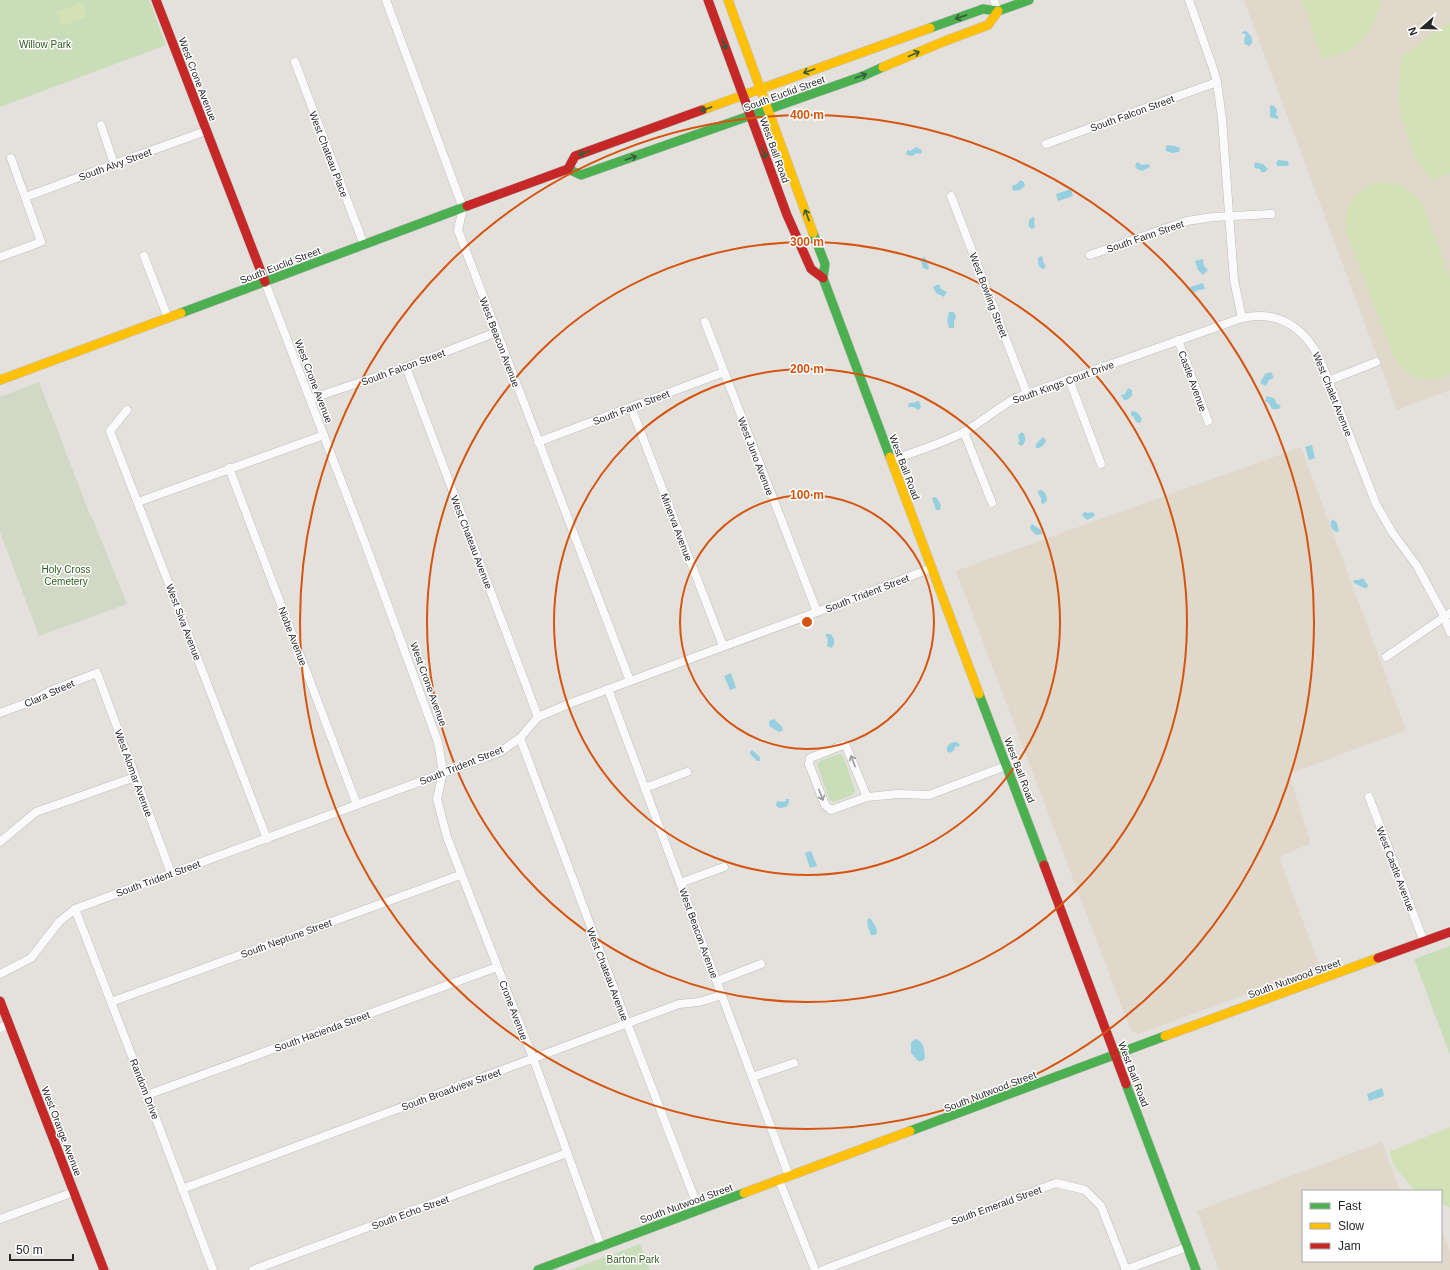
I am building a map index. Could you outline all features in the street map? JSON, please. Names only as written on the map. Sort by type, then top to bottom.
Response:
[{"type":"main road","name":"West Crone Avenue","points":[[156,0],[264,282]]},
{"type":"main road","name":"West Ball Road","points":[[708,0],[785,209],[811,269],[823,278]]},
{"type":"main road","name":"West Ball Road","points":[[728,0],[825,264],[823,278],[1196,1270]]},
{"type":"main road","name":"South Euclid Street","points":[[0,380],[568,169],[575,156],[983,9],[998,11],[1029,0]]},
{"type":"main road","name":"South Euclid Street","points":[[568,169],[581,175],[863,76],[945,41],[988,25],[998,11]]},
{"type":"main road","name":"South Nutwood Street","points":[[538,1270],[1450,932]]},
{"type":"main road","name":"West Orange Avenue","points":[[0,1001],[4,1026],[74,1192],[104,1270]]},
{"type":"street","points":[[386,0],[463,208]]},
{"type":"street","points":[[994,0],[998,11]]},
{"type":"street","points":[[1189,0],[1217,82],[1222,118],[1234,280],[1242,318]]},
{"type":"street","name":"West Chateau Place","points":[[295,62],[364,245]]},
{"type":"street","name":"South Falcon Street","points":[[1046,144],[1217,82]]},
{"type":"street","points":[[101,125],[114,164]]},
{"type":"street","name":"South Alvy Street","points":[[26,197],[206,131]]},
{"type":"street","points":[[0,257],[41,242],[11,158]]},
{"type":"street","name":"West Bowling Street","points":[[951,196],[1027,394]]},
{"type":"street","name":"West Beacon Avenue","points":[[463,208],[458,230],[630,681]]},
{"type":"street","name":"South Fann Street","points":[[1090,255],[1179,223],[1229,216],[1271,214]]},
{"type":"street","points":[[144,256],[168,318]]},
{"type":"street","name":"West Crone Avenue","points":[[264,282],[324,435],[422,698],[438,742],[443,772]]},
{"type":"street","name":"West Chalet Avenue","points":[[1242,318],[1252,316],[1268,316],[1286,322],[1309,340],[1317,351],[1378,509],[1392,532],[1417,566],[1447,614],[1450,632]]},
{"type":"street","name":"South Kings Court Drive","points":[[891,460],[942,442],[964,432],[1006,403],[1027,394],[1242,318]]},
{"type":"street","name":"West Juno Avenue","points":[[705,322],[817,612]]},
{"type":"street","name":"South Falcon Street","points":[[310,399],[406,367],[496,332]]},
{"type":"street","name":"Castle Avenue","points":[[1178,340],[1208,421]]},
{"type":"street","points":[[1328,381],[1376,362]]},
{"type":"street","name":"West Chateau Avenue","points":[[406,367],[538,717]]},
{"type":"street","name":"South Fann Street","points":[[538,442],[724,372]]},
{"type":"street","points":[[1069,380],[1101,464]]},
{"type":"street","name":"Minerva Avenue","points":[[631,407],[723,646]]},
{"type":"street","name":"West Siva Avenue","points":[[127,410],[110,431],[267,839]]},
{"type":"street","points":[[964,432],[992,503]]},
{"type":"street","points":[[138,502],[324,435]]},
{"type":"street","name":"Niobe Avenue","points":[[229,468],[357,805]]},
{"type":"street","name":"South Trident Street","points":[[0,974],[31,958],[59,922],[75,909],[500,752],[520,738],[538,717],[608,689],[932,568]]},
{"type":"street","points":[[1386,657],[1447,614]]},
{"type":"street","name":"Clara Street","points":[[0,713],[32,701],[50,691],[97,673]]},
{"type":"street","name":"West Alomar Avenue","points":[[97,673],[171,873]]},
{"type":"street","name":"West Beacon Avenue","points":[[608,689],[789,1176]]},
{"type":"street","name":"West Chateau Avenue","points":[[520,738],[699,1210]]},
{"type":"street","points":[[867,797],[846,746],[843,745],[810,758],[809,764],[824,805],[829,810],[834,810],[867,797],[898,794],[930,795],[1006,766]]},
{"type":"street","name":"Crone Avenue","points":[[443,772],[438,799],[447,837],[460,875],[533,1058],[601,1246]]},
{"type":"street","points":[[645,788],[687,772]]},
{"type":"street","points":[[0,842],[36,812],[136,777]]},
{"type":"street","name":"West Castle Avenue","points":[[1369,797],[1424,942]]},
{"type":"street","points":[[680,883],[724,867]]},
{"type":"street","name":"South Neptune Street","points":[[111,1002],[460,875]]},
{"type":"street","name":"Random Drive","points":[[75,909],[213,1270]]},
{"type":"street","points":[[716,981],[761,964]]},
{"type":"street","name":"South Hacienda Street","points":[[147,1095],[497,967]]},
{"type":"street","name":"South Broadview Street","points":[[182,1189],[679,1004],[699,1002],[722,995]]},
{"type":"street","points":[[752,1077],[794,1063]]},
{"type":"street","name":"South Echo Street","points":[[253,1270],[567,1154]]},
{"type":"street","points":[[779,1180],[814,1270]]},
{"type":"street","name":"South Emerald Street","points":[[823,1270],[1056,1183],[1085,1190],[1101,1206],[1126,1270]]},
{"type":"street","points":[[0,1219],[74,1192]]},
{"type":"street","points":[[1126,1270],[1187,1247]]},
{"type":"shaded area","points":[[1244,0],[1450,0],[1450,390],[1397,410]]},
{"type":"shaded area","points":[[1301,447],[1406,730],[1289,774],[1311,843],[1279,857],[1320,967],[1138,1034],[1131,1031],[956,571]]},
{"type":"shaded area","points":[[1382,1142],[1400,1190],[1302,1190],[1302,1262],[1442,1262],[1442,1231],[1450,1252],[1450,1270],[1219,1270],[1197,1211]]},
{"type":"green space","name":"Willow Park","points":[[0,0],[149,0],[166,45],[0,107]]},
{"type":"green space","points":[[1302,0],[1381,0],[1371,29],[1362,41],[1350,50],[1322,58]]},
{"type":"green space","points":[[82,2],[87,17],[62,26],[57,12]]},
{"type":"green space","points":[[1450,23],[1450,173],[1431,181],[1416,160],[1400,115],[1399,90],[1401,57],[1443,26]]},
{"type":"green space","points":[[1378,182],[1391,183],[1405,187],[1418,198],[1426,212],[1450,279],[1450,374],[1441,378],[1417,378],[1410,375],[1398,364],[1393,356],[1347,233],[1346,216],[1352,201],[1363,190]]},
{"type":"green space","name":"Holy Cross Cemetery","points":[[39,382],[90,515],[127,604],[39,636],[0,532],[0,397]]},
{"type":"green space","points":[[840,754],[844,758],[855,791],[851,796],[833,802],[829,799],[817,764],[821,760]]},
{"type":"green space","points":[[1450,946],[1450,1055],[1414,959]]},
{"type":"green space","points":[[1450,1127],[1450,1207],[1442,1204],[1442,1190],[1414,1190],[1395,1167],[1389,1152]]},
{"type":"green space","name":"Barton Park","points":[[640,1244],[650,1270],[570,1270]]},
{"type":"water","points":[[1246,31],[1252,39],[1252,43],[1249,46],[1245,44],[1244,40],[1246,35],[1242,33]]},
{"type":"water","points":[[1271,105],[1277,110],[1276,115],[1279,117],[1278,119],[1270,117]]},
{"type":"water","points":[[1170,145],[1180,148],[1179,152],[1172,153],[1166,151],[1166,146]]},
{"type":"water","points":[[916,147],[922,150],[921,154],[917,153],[913,156],[906,155],[907,150],[910,151]]},
{"type":"water","points":[[1278,160],[1288,161],[1289,164],[1287,166],[1277,166],[1276,163]]},
{"type":"water","points":[[1137,162],[1142,165],[1149,164],[1150,167],[1142,171],[1137,169],[1135,166]]},
{"type":"water","points":[[1255,162],[1263,164],[1268,169],[1265,172],[1261,172],[1260,169],[1254,168]]},
{"type":"water","points":[[1020,180],[1024,182],[1025,186],[1020,190],[1013,191],[1012,186],[1017,184]]},
{"type":"water","points":[[1071,189],[1073,196],[1058,201],[1056,194]]},
{"type":"water","points":[[1033,217],[1035,219],[1035,227],[1032,229],[1029,227],[1029,224]]},
{"type":"water","points":[[1041,256],[1046,266],[1044,269],[1039,266],[1038,263],[1038,258]]},
{"type":"water","points":[[925,257],[929,267],[928,270],[923,268],[920,259]]},
{"type":"water","points":[[1203,259],[1204,266],[1208,270],[1203,275],[1198,270],[1195,261]]},
{"type":"water","points":[[1203,283],[1205,289],[1198,290],[1194,293],[1191,291],[1190,287]]},
{"type":"water","points":[[939,284],[941,289],[947,292],[944,297],[936,293],[933,287]]},
{"type":"water","points":[[949,312],[954,312],[956,317],[954,328],[949,328]]},
{"type":"water","points":[[1271,372],[1274,378],[1269,380],[1266,386],[1260,383],[1265,374]]},
{"type":"water","points":[[1128,388],[1132,390],[1132,396],[1127,400],[1124,400],[1121,395],[1125,394]]},
{"type":"water","points":[[1267,396],[1274,398],[1277,404],[1281,405],[1279,409],[1272,409],[1269,403],[1265,401]]},
{"type":"water","points":[[919,401],[921,407],[920,409],[918,410],[914,407],[908,407],[909,403],[914,403]]},
{"type":"water","points":[[1133,411],[1138,413],[1142,419],[1140,423],[1136,422],[1134,417],[1131,415],[1131,412]]},
{"type":"water","points":[[1022,432],[1025,435],[1025,439],[1023,445],[1021,446],[1018,444],[1018,435]]},
{"type":"water","points":[[1043,437],[1046,440],[1045,443],[1041,447],[1036,448],[1036,444]]},
{"type":"water","points":[[1312,445],[1315,458],[1309,460],[1305,447]]},
{"type":"water","points":[[1041,490],[1045,493],[1047,499],[1047,501],[1043,504],[1041,503],[1041,498],[1038,493],[1038,491]]},
{"type":"water","points":[[936,497],[941,505],[940,510],[936,510],[932,498]]},
{"type":"water","points":[[1084,512],[1093,512],[1095,516],[1087,520],[1082,515]]},
{"type":"water","points":[[1333,519],[1337,523],[1339,531],[1337,532],[1331,527],[1331,522]]},
{"type":"water","points":[[1032,524],[1041,530],[1042,534],[1036,535],[1031,530],[1030,526]]},
{"type":"water","points":[[1363,578],[1368,585],[1367,588],[1354,583],[1353,581]]},
{"type":"water","points":[[826,634],[830,634],[834,639],[834,645],[831,648],[827,646],[828,639]]},
{"type":"water","points":[[731,673],[736,688],[730,690],[724,676]]},
{"type":"water","points":[[774,719],[783,728],[782,731],[779,732],[769,726],[769,721]]},
{"type":"water","points":[[954,742],[957,742],[960,745],[958,747],[956,746],[953,751],[949,753],[947,751],[948,746]]},
{"type":"water","points":[[752,750],[760,757],[760,761],[757,761],[750,754]]},
{"type":"water","points":[[786,799],[789,799],[789,803],[786,807],[780,808],[776,806],[777,801],[785,802]]},
{"type":"water","points":[[811,851],[817,866],[810,868],[805,853]]},
{"type":"water","points":[[870,918],[875,925],[877,933],[875,935],[871,935],[868,927],[867,920]]},
{"type":"water","points":[[915,1039],[921,1042],[923,1047],[925,1058],[922,1061],[918,1061],[911,1053],[911,1042]]},
{"type":"water","points":[[1382,1088],[1384,1096],[1369,1101],[1367,1094]]},
{"type":"traffic: fast","points":[[930,28],[983,9],[998,11],[1029,0]]},
{"type":"traffic: fast","points":[[568,169],[581,175],[863,76],[883,67]]},
{"type":"traffic: fast","points":[[181,313],[467,206]]},
{"type":"traffic: fast","points":[[813,233],[825,264],[823,278],[890,457]]},
{"type":"traffic: fast","points":[[979,694],[1044,865]]},
{"type":"traffic: fast","points":[[910,1131],[1165,1036]]},
{"type":"traffic: fast","points":[[1126,1084],[1196,1270]]},
{"type":"traffic: fast","points":[[538,1270],[744,1193]]},
{"type":"traffic: slow","points":[[728,0],[813,233]]},
{"type":"traffic: slow","points":[[883,67],[988,25],[998,11]]},
{"type":"traffic: slow","points":[[702,110],[930,28]]},
{"type":"traffic: slow","points":[[0,380],[181,313]]},
{"type":"traffic: slow","points":[[890,457],[979,694]]},
{"type":"traffic: slow","points":[[1165,1036],[1378,958]]},
{"type":"traffic: slow","points":[[744,1193],[910,1131]]},
{"type":"traffic: jam","points":[[156,0],[265,282]]},
{"type":"traffic: jam","points":[[708,0],[787,215],[811,269],[823,278]]},
{"type":"traffic: jam","points":[[467,206],[568,169],[575,156],[702,110]]},
{"type":"traffic: jam","points":[[1044,865],[1126,1084]]},
{"type":"traffic: jam","points":[[1378,958],[1450,932]]},
{"type":"traffic: jam","points":[[0,1001],[104,1270]]}]
